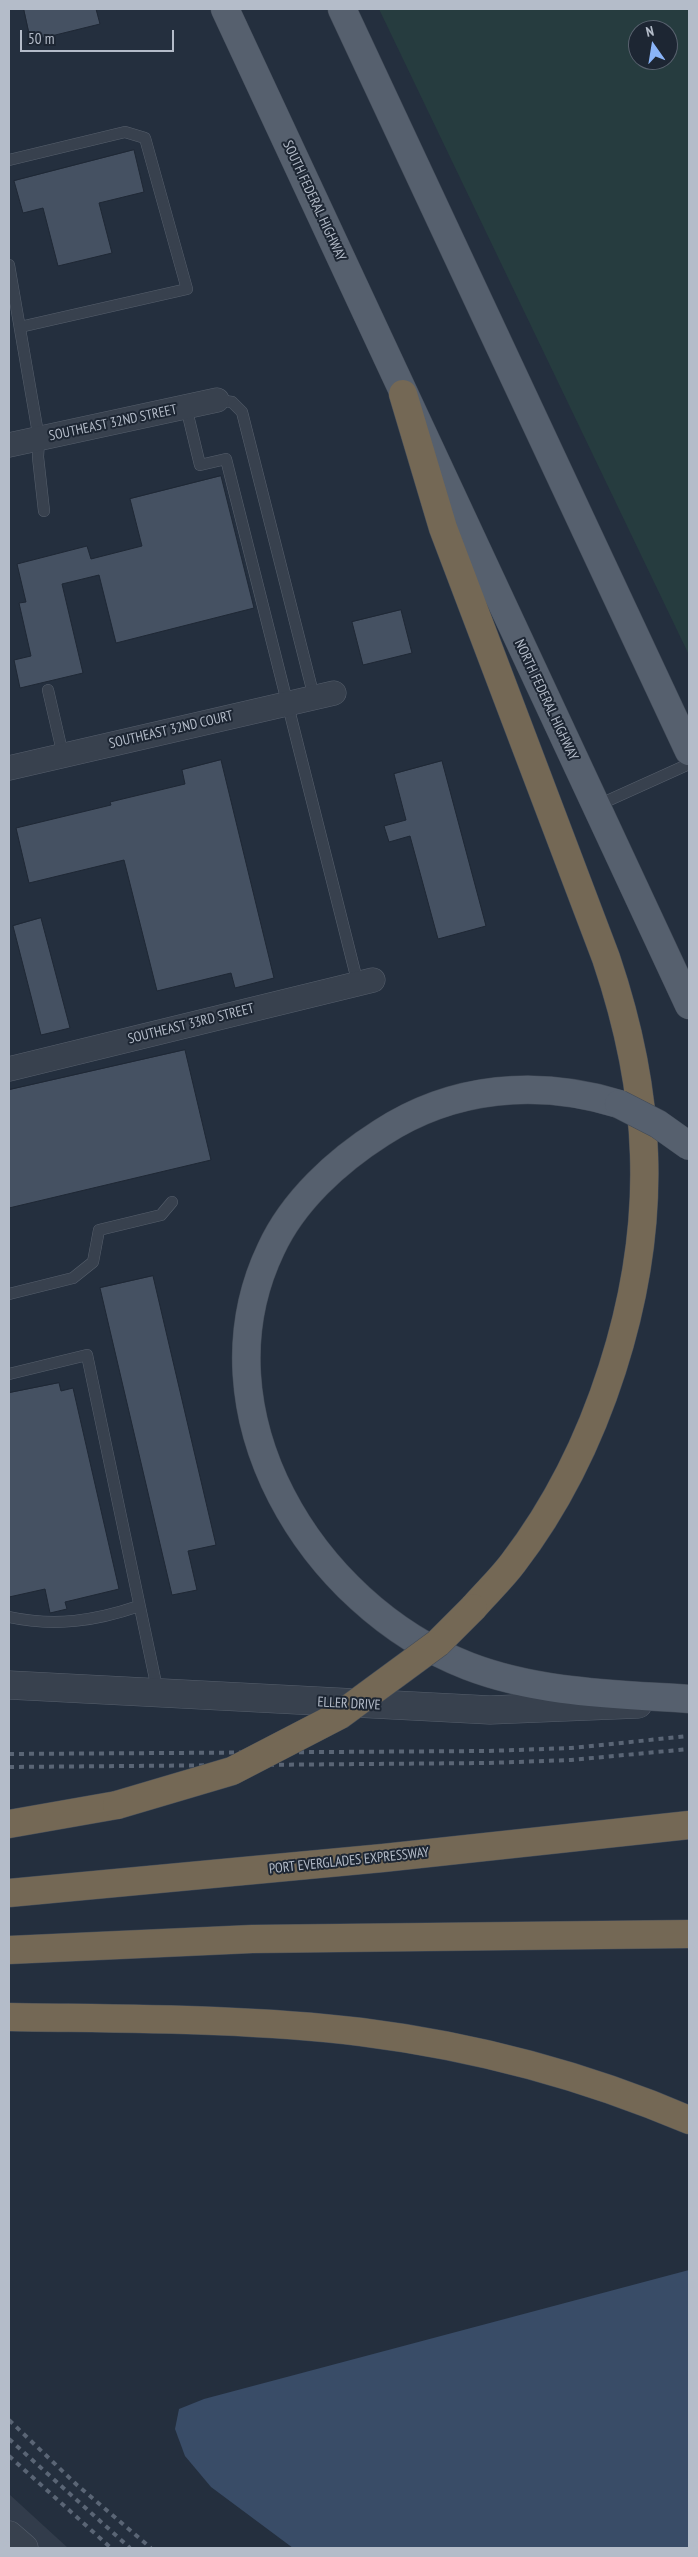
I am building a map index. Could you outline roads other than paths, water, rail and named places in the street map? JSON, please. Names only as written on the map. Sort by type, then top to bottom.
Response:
[{"type":"highway","points":[[9,1824],[118,1804],[232,1771],[340,1715],[438,1642],[473,1608],[513,1563],[559,1494],[584,1440],[615,1363],[629,1303],[641,1232],[644,1154],[636,1080],[620,1000],[606,958],[444,528],[403,394]]},
{"type":"highway","name":"PORT EVERGLADES EXPRESSWAY","points":[[9,1893],[383,1858],[689,1824]]},
{"type":"highway","points":[[9,1950],[252,1939],[689,1934]]},
{"type":"highway","points":[[9,2017],[206,2021],[361,2032],[514,2062],[592,2085],[689,2120]]},
{"type":"main road","name":"SOUTH FEDERAL HIGHWAY","points":[[225,9],[403,394]]},
{"type":"main road","points":[[342,9],[689,751]]},
{"type":"main road","name":"NORTH FEDERAL HIGHWAY","points":[[403,394],[689,1005]]},
{"type":"main road","points":[[689,1146],[658,1124],[619,1104],[552,1090],[506,1089],[484,1092],[415,1113],[393,1125],[352,1153],[321,1181],[280,1230],[263,1267],[251,1314],[248,1336],[249,1386],[263,1454],[280,1497],[325,1563],[360,1600],[386,1620],[437,1652],[494,1675],[556,1689],[689,1700]]},
{"type":"street","name":"SOUTHEAST 32ND STREET","points":[[9,445],[217,400]]},
{"type":"street","name":"SOUTHEAST 32ND COURT","points":[[9,768],[324,695]]},
{"type":"street","name":"SOUTHEAST 33RD STREET","points":[[9,1069],[365,982]]},
{"type":"street","name":"ELLER DRIVE","points":[[9,1686],[159,1695],[490,1710],[601,1707],[689,1700]]},
{"type":"street","points":[[9,2535],[24,2548]]},
{"type":"lane","points":[[9,160],[125,132],[145,138],[187,289],[20,327]]},
{"type":"lane","points":[[9,265],[39,439],[38,457],[44,511]]},
{"type":"lane","points":[[217,400],[232,402],[242,412],[324,695]]},
{"type":"lane","points":[[186,407],[200,466],[226,459],[286,704],[365,982]]},
{"type":"lane","points":[[48,690],[64,755]]},
{"type":"lane","points":[[596,806],[689,764]]},
{"type":"lane","points":[[9,1294],[73,1278],[93,1262],[99,1230],[161,1215],[172,1202]]},
{"type":"lane","points":[[9,1374],[87,1355],[159,1695]]},
{"type":"lane","points":[[9,1617],[33,1622],[65,1622],[106,1618],[139,1606]]},
{"type":"water","points":[[689,2270],[689,2548],[293,2548],[211,2487],[185,2456],[175,2429],[179,2409],[204,2399]]},
{"type":"railway","points":[[9,1754],[488,1751],[571,1748],[689,1736]]},
{"type":"railway","points":[[9,1767],[488,1763],[571,1760],[689,1749]]},
{"type":"railway","points":[[9,2420],[77,2485],[151,2548]]},
{"type":"railway","points":[[9,2439],[130,2548]]},
{"type":"railway","points":[[9,2456],[111,2548]]}]
